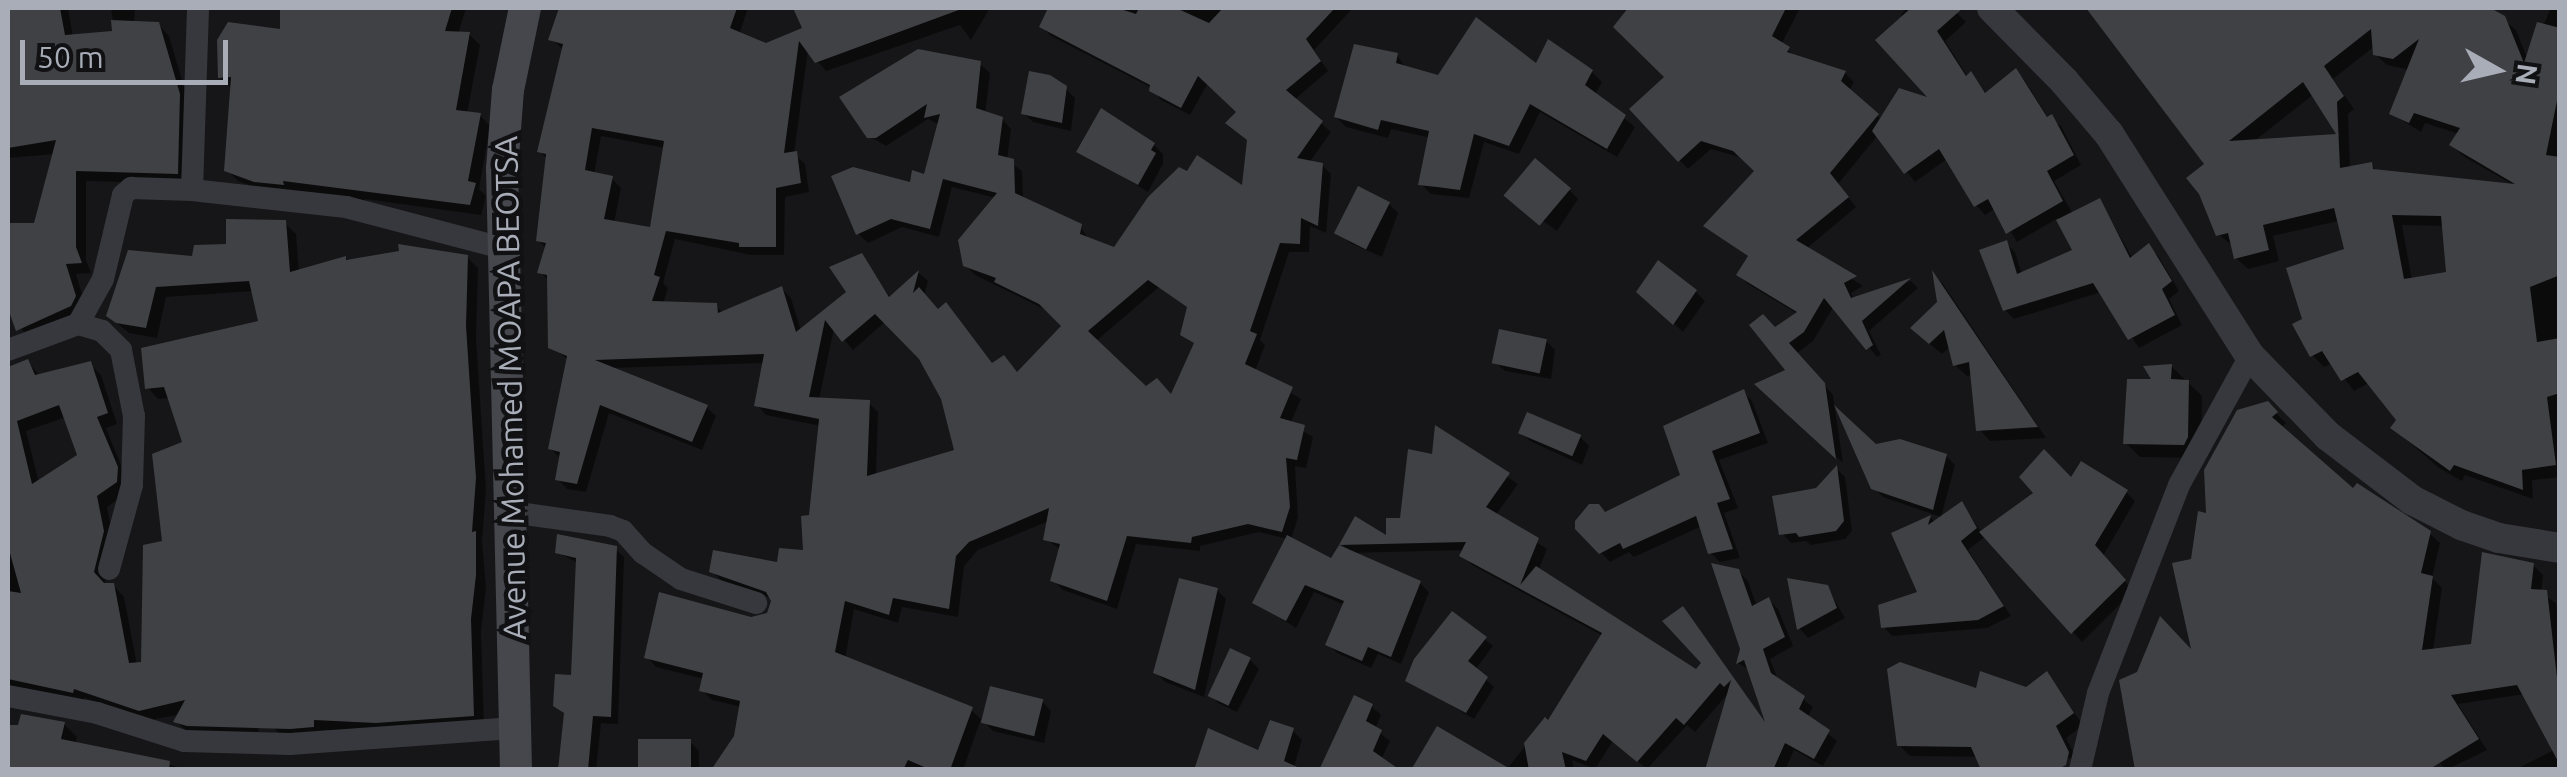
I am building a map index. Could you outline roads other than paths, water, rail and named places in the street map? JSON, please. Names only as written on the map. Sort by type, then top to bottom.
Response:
[{"type":"main road","name":"Avenue Mohamed MOAPA BEOTSA","points":[[516,770],[502,248],[508,90],[525,8]]},
{"type":"street","points":[[192,190],[198,8]]},
{"type":"street","points":[[2004,11],[2109,134],[2250,356],[2328,436],[2412,500],[2461,525],[2499,538],[2560,548]]},
{"type":"street","points":[[78,324],[108,264],[126,190],[192,190],[346,207],[502,248]]},
{"type":"street","points":[[8,350],[78,324],[102,332],[120,350],[134,416],[132,484],[109,569]]},
{"type":"street","points":[[2080,770],[2098,693],[2172,502],[2250,356]]},
{"type":"street","points":[[510,512],[610,526],[623,531],[643,553],[681,579],[756,604]]},
{"type":"street","points":[[8,696],[97,713],[184,741],[290,744],[515,728]]}]
